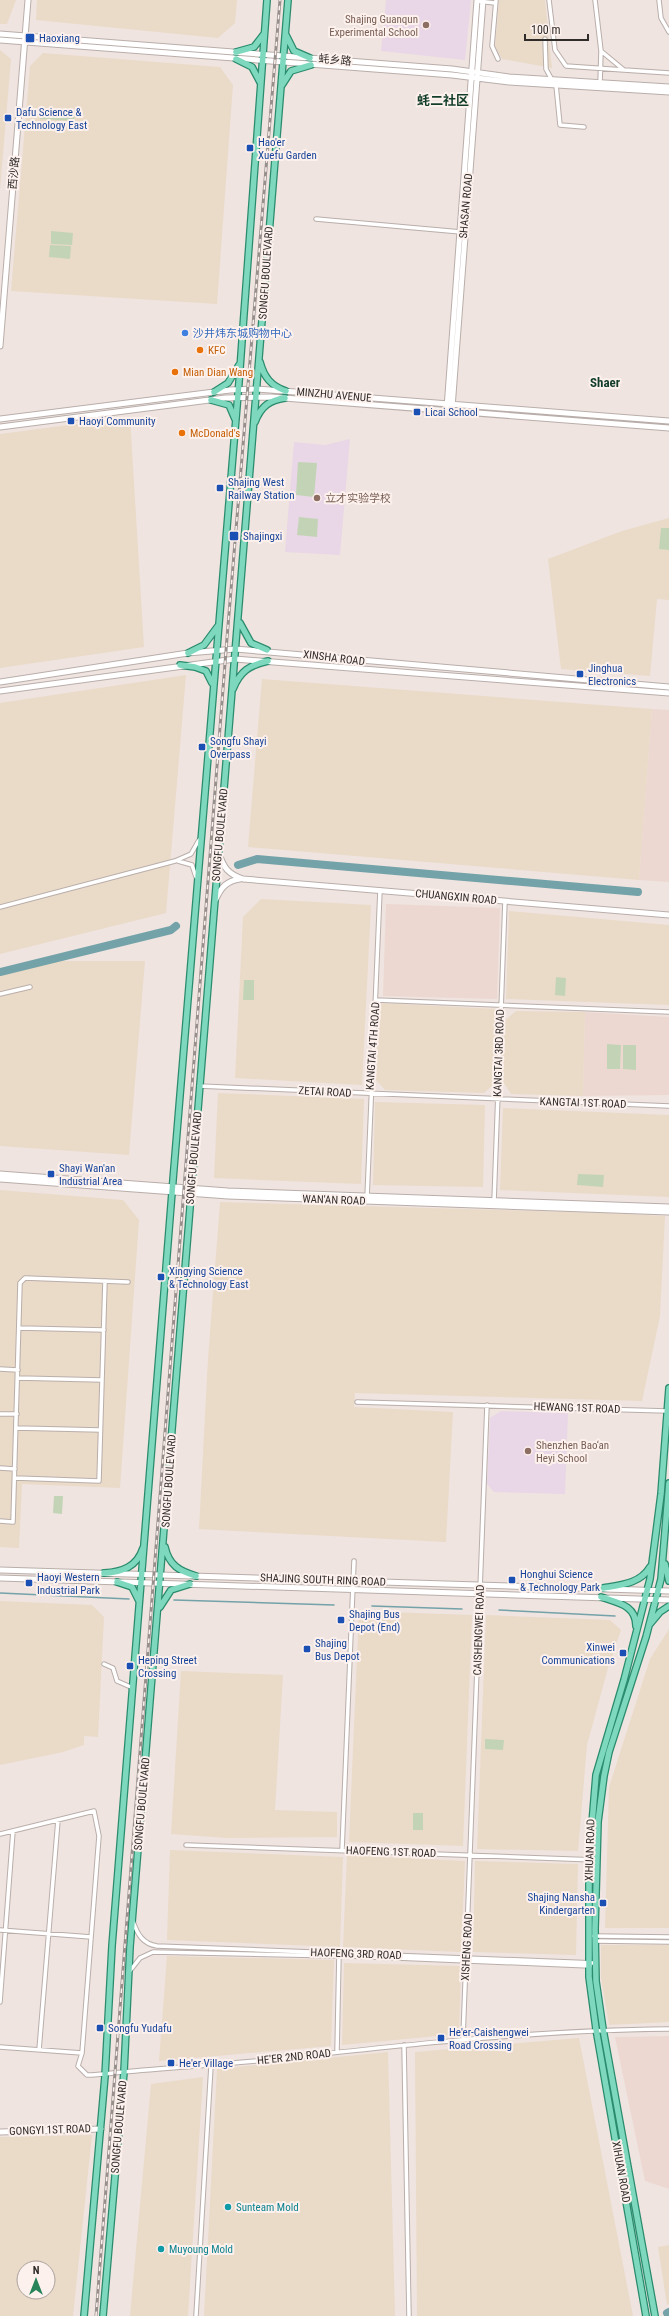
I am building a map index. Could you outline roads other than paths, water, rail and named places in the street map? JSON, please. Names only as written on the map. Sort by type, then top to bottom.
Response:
[{"type":"main road","name":"西沙路","points":[[0,346],[28,0]]},
{"type":"main road","name":"SONGFU BOULEVARD","points":[[84,2316],[101,2129],[112,1946],[143,1574],[172,1190],[239,390],[267,0]]},
{"type":"main road","name":"SONGFU BOULEVARD","points":[[103,2316],[124,2072],[132,1918],[164,1543],[191,1191],[231,694],[239,620],[288,0]]},
{"type":"main road","name":"SHASAN ROAD","points":[[449,411],[461,232],[480,1]]},
{"type":"main road","points":[[236,52],[246,51],[257,45],[264,34],[266,26]]},
{"type":"main road","points":[[285,27],[287,39],[293,49],[310,58]]},
{"type":"main road","name":"蚝乡路","points":[[0,34],[25,39],[263,62],[556,85],[600,84],[669,87]]},
{"type":"main road","name":"蚝乡路","points":[[0,40],[25,39],[264,54],[551,79],[669,92]]},
{"type":"main road","points":[[236,59],[255,69],[260,80],[261,89]]},
{"type":"main road","points":[[280,93],[283,82],[289,73],[298,67],[311,65]]},
{"type":"main road","points":[[214,392],[232,379],[241,357]]},
{"type":"main road","points":[[259,357],[268,380],[278,388],[286,391]]},
{"type":"main road","name":"MINZHU AVENUE","points":[[0,420],[214,392],[257,389],[669,421]]},
{"type":"main road","name":"MINZHU AVENUE","points":[[0,426],[211,400],[256,397],[669,428]]},
{"type":"main road","points":[[253,428],[264,406],[273,400],[285,398]]},
{"type":"main road","points":[[211,400],[229,405],[236,425]]},
{"type":"main road","points":[[188,653],[196,650],[209,640],[217,629],[220,620]]},
{"type":"main road","points":[[239,620],[244,633],[251,643],[267,650]]},
{"type":"main road","name":"XINSHA ROAD","points":[[0,682],[188,653],[217,649],[236,649],[267,650],[344,660],[669,687]]},
{"type":"main road","name":"XINSHA ROAD","points":[[0,691],[216,660],[234,659],[669,693]]},
{"type":"main road","points":[[231,694],[243,671],[253,665],[268,661]]},
{"type":"main road","points":[[180,666],[196,667],[206,671],[211,677],[214,691]]},
{"type":"main road","name":"CHUANGXIN ROAD","points":[[219,853],[226,870],[233,876],[243,879]]},
{"type":"main road","name":"CHUANGXIN ROAD","points":[[215,901],[223,886],[233,880],[243,879],[669,915]]},
{"type":"main road","name":"WAN'AN ROAD","points":[[0,1174],[172,1190]]},
{"type":"main road","name":"WAN'AN ROAD","points":[[0,1179],[191,1191],[494,1203],[669,1212]]},
{"type":"main road","name":"WAN'AN ROAD","points":[[494,1203],[669,1207]]},
{"type":"main road","name":"XIHUAN ROAD","points":[[646,2316],[596,2029],[588,1964],[589,1860],[596,1776],[647,1590],[661,1494],[669,1388]]},
{"type":"main road","name":"XIHUAN ROAD","points":[[655,2316],[603,2029],[595,1965],[596,1860],[600,1799],[609,1752],[649,1626],[658,1591],[664,1557],[669,1483]]},
{"type":"main road","points":[[104,1573],[121,1570],[136,1562],[145,1540]]},
{"type":"main road","points":[[164,1543],[173,1565],[184,1573],[196,1576]]},
{"type":"main road","points":[[664,1557],[669,1581]]},
{"type":"main road","points":[[603,1588],[636,1581],[645,1574],[651,1565]]},
{"type":"main road","name":"SHAJING SOUTH RING ROAD","points":[[0,1570],[669,1591]]},
{"type":"main road","name":"SHAJING SOUTH RING ROAD","points":[[0,1578],[669,1600]]},
{"type":"main road","points":[[117,1582],[126,1584],[135,1590],[139,1598],[140,1607]]},
{"type":"main road","points":[[158,1615],[169,1592],[175,1588],[190,1584]]},
{"type":"main road","points":[[602,1597],[626,1606],[632,1610],[636,1616],[636,1634]]},
{"type":"main road","points":[[649,1626],[660,1612],[669,1606]]},
{"type":"main road","name":"GONGYI 1ST ROAD","points":[[0,2132],[101,2129]]},
{"type":"street","points":[[548,0],[555,50],[566,66],[669,73]]},
{"type":"street","points":[[595,0],[601,51],[600,84]]},
{"type":"street","points":[[659,0],[661,18],[669,32]]},
{"type":"street","points":[[480,1],[496,1],[492,46],[498,59]]},
{"type":"street","points":[[545,39],[546,69],[556,85],[560,125],[584,127]]},
{"type":"street","points":[[601,51],[624,70]]},
{"type":"street","points":[[316,219],[461,232]]},
{"type":"street","points":[[0,907],[175,861],[191,854],[201,835]]},
{"type":"street","points":[[175,861],[184,861],[192,864],[198,882]]},
{"type":"street","name":"KANGTAI 4TH ROAD","points":[[367,1198],[370,1094],[376,1000],[380,890]]},
{"type":"street","name":"KANGTAI 3RD ROAD","points":[[494,1203],[505,900]]},
{"type":"street","points":[[0,994],[30,987]]},
{"type":"street","points":[[376,1000],[669,1012]]},
{"type":"street","name":"ZETAI ROAD","points":[[200,1086],[498,1100]]},
{"type":"street","name":"KANGTAI 1ST ROAD","points":[[498,1100],[669,1106]]},
{"type":"street","points":[[0,1521],[13,1522],[20,1283],[25,1278],[128,1282]]},
{"type":"street","points":[[15,1478],[99,1481],[105,1281]]},
{"type":"street","points":[[19,1328],[104,1330]]},
{"type":"street","points":[[0,1369],[18,1370]]},
{"type":"street","points":[[18,1378],[102,1380]]},
{"type":"street","name":"HEWANG 1ST ROAD","points":[[356,1402],[667,1411]]},
{"type":"street","name":"CAISHENGWEI ROAD","points":[[471,1855],[487,1405]]},
{"type":"street","points":[[0,1414],[16,1414]]},
{"type":"street","points":[[16,1428],[100,1430]]},
{"type":"street","points":[[0,1468],[15,1469]]},
{"type":"street","points":[[342,1850],[354,1561]]},
{"type":"street","points":[[104,1664],[113,1668],[117,1681],[133,1688]]},
{"type":"street","points":[[0,1834],[94,1811],[99,1836],[82,2053],[0,2047]]},
{"type":"street","points":[[39,2050],[58,1820]]},
{"type":"street","points":[[0,2002],[13,1831]]},
{"type":"street","name":"HAOFENG 1ST ROAD","points":[[186,1845],[596,1860]]},
{"type":"street","name":"XISHENG ROAD","points":[[463,2038],[471,1855]]},
{"type":"street","name":"HAOFENG 3RD ROAD","points":[[132,1918],[138,1934],[142,1939],[153,1945],[595,1965]]},
{"type":"street","points":[[0,1930],[91,1937]]},
{"type":"street","points":[[588,1939],[669,1937]]},
{"type":"street","points":[[595,1938],[669,1942]]},
{"type":"street","name":"HAOFENG 3RD ROAD","points":[[129,1973],[140,1958],[153,1952],[339,1954]]},
{"type":"street","points":[[337,2052],[339,1954]]},
{"type":"street","name":"HE'ER 2ND ROAD","points":[[82,2053],[78,2066],[82,2072],[88,2075],[105,2076],[124,2072],[211,2066],[463,2038],[596,2029],[669,2028]]},
{"type":"street","points":[[404,2045],[409,2316]]},
{"type":"street","points":[[196,2316],[211,2066]]},
{"type":"waterway","points":[[238,865],[257,859],[638,892]]},
{"type":"waterway","points":[[0,972],[171,930],[176,926]]},
{"type":"waterway","points":[[0,1593],[129,1599]]},
{"type":"waterway","points":[[174,1600],[334,1605]]},
{"type":"waterway","points":[[372,1606],[462,1609]]},
{"type":"waterway","points":[[499,1610],[615,1616]]},
{"type":"railway","points":[[96,2316],[227,638],[280,0]]},
{"type":"place","name":"Shajing Guanqun Experimental School","points":[[426,25]]},
{"type":"place","name":"Haoxiang","points":[[30,38]]},
{"type":"place","name":"Dafu Science & Technology East","points":[[8,118]]},
{"type":"place","name":"Hao'er Xuefu Garden","points":[[250,148]]},
{"type":"place","name":"沙井炜东城购物中心","points":[[185,333]]},
{"type":"place","name":"KFC","points":[[200,350]]},
{"type":"place","name":"Mian Dian Wang","points":[[175,372]]},
{"type":"place","name":"Licai School","points":[[417,412]]},
{"type":"place","name":"Haoyi Community","points":[[71,421]]},
{"type":"place","name":"McDonald's","points":[[182,433]]},
{"type":"place","name":"Shajing West Railway Station","points":[[220,488]]},
{"type":"place","name":"立才实验学校","points":[[317,498]]},
{"type":"place","name":"Shajingxi","points":[[234,536]]},
{"type":"place","name":"Jinghua Electronics","points":[[580,674]]},
{"type":"place","name":"Songfu Shayi Overpass","points":[[202,747]]},
{"type":"place","name":"Shayi Wan'an Industrial Area","points":[[51,1174]]},
{"type":"place","name":"Xingying Science & Technology East","points":[[161,1277]]},
{"type":"place","name":"Shenzhen Bao‘an Heyi School","points":[[528,1451]]},
{"type":"place","name":"Honghui Science & Technology Park","points":[[512,1580]]},
{"type":"place","name":"Haoyi Western Industrial Park","points":[[29,1583]]},
{"type":"place","name":"Shajing Bus Depot (End)","points":[[341,1620]]},
{"type":"place","name":"Shajing Bus Depot","points":[[307,1649]]},
{"type":"place","name":"Xinwei Communications","points":[[623,1653]]},
{"type":"place","name":"Heping Street Crossing","points":[[130,1666]]},
{"type":"place","name":"Shajing Nansha Kindergarten","points":[[603,1903]]},
{"type":"place","name":"Songfu Yudafu","points":[[100,2028]]},
{"type":"place","name":"He'er-Caishengwei Road Crossing","points":[[441,2038]]},
{"type":"place","name":"He'er Village","points":[[171,2063]]},
{"type":"place","name":"Sunteam Mold","points":[[228,2207]]},
{"type":"place","name":"Muyoung Mold","points":[[161,2249]]},
{"type":"district","name":"蚝二社区","points":[[443,100]]},
{"type":"district","name":"Shaer","points":[[605,382]]}]
